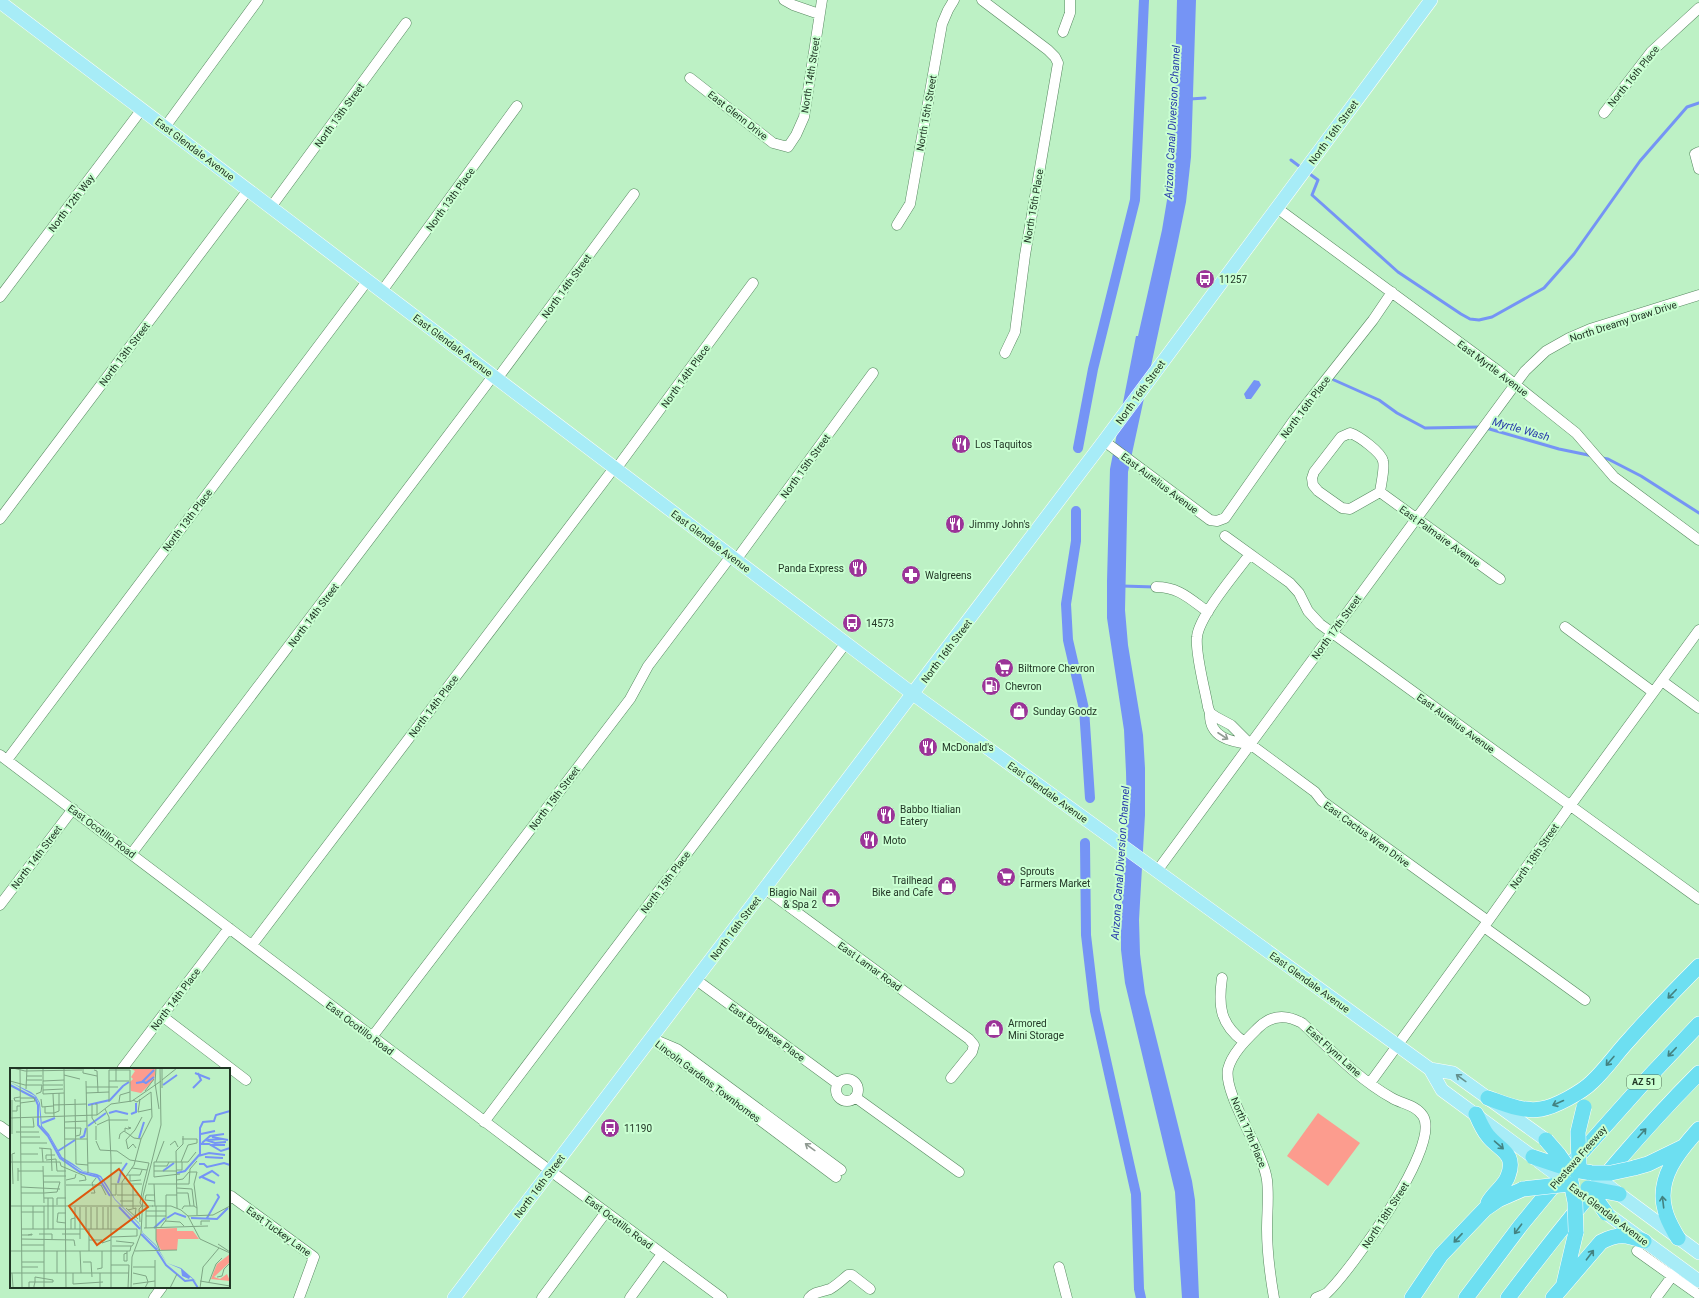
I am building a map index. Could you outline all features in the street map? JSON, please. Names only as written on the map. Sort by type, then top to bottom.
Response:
[{"type":"highway","points":[[1488,1098],[1522,1109],[1543,1108],[1566,1099],[1592,1083],[1629,1040],[1699,966]]},
{"type":"highway","name":"Piestewa Freeway","points":[[1466,1298],[1521,1225],[1576,1159],[1647,1079],[1699,1024]]},
{"type":"highway","points":[[1508,1298],[1557,1233],[1616,1162],[1669,1103],[1699,1073]]},
{"type":"highway","points":[[1564,1284],[1576,1232],[1575,1202],[1578,1178],[1578,1132],[1592,1083]]},
{"type":"highway","points":[[1412,1298],[1442,1255],[1484,1209],[1493,1194],[1505,1182],[1508,1176],[1511,1165],[1507,1153],[1488,1136],[1476,1114]]},
{"type":"highway","points":[[1678,1238],[1665,1211],[1663,1193],[1664,1183],[1668,1172],[1683,1147],[1699,1129]]},
{"type":"highway","points":[[1546,1140],[1606,1213]]},
{"type":"highway","points":[[1484,1209],[1504,1196],[1523,1189],[1634,1168],[1648,1164],[1683,1147]]},
{"type":"highway","points":[[1533,1157],[1578,1178],[1619,1194]]},
{"type":"highway","points":[[1553,1298],[1601,1242],[1615,1236],[1622,1235],[1641,1246]]},
{"type":"main road","name":"North 16th Street","points":[[454,1298],[1101,445],[1431,0]]},
{"type":"main road","name":"East Glendale Avenue","points":[[0,2],[913,694],[1430,1069],[1442,1090],[1533,1157]]},
{"type":"main road","name":"East Glendale Avenue","points":[[1430,1069],[1453,1073],[1546,1140]]},
{"type":"main road","points":[[1619,1194],[1699,1253]]},
{"type":"main road","name":"East Glendale Avenue","points":[[1606,1213],[1641,1246],[1676,1271],[1699,1281]]},
{"type":"street","points":[[166,127],[258,0]]},
{"type":"street","points":[[784,0],[793,5],[819,14]]},
{"type":"street","name":"North 14th Street","points":[[788,147],[796,135],[804,117],[822,0]]},
{"type":"street","name":"North 15th Street","points":[[897,225],[910,204],[942,24],[954,0]]},
{"type":"street","name":"North 15th Place","points":[[982,0],[1055,57],[1058,63],[1025,255],[1015,332],[1005,353]]},
{"type":"street","points":[[1064,32],[1070,13],[1070,0]]},
{"type":"street","name":"North 16th Place","points":[[1604,114],[1651,52],[1699,8]]},
{"type":"street","name":"North 13th Street","points":[[271,207],[406,23]]},
{"type":"street","name":"East Glenn Drive","points":[[690,78],[773,143],[788,147]]},
{"type":"street","name":"North 13th Place","points":[[382,291],[517,106]]},
{"type":"street","name":"North 12th Way","points":[[0,297],[142,109]]},
{"type":"street","points":[[1699,152],[1695,154],[1699,169]]},
{"type":"street","name":"North 13th Street","points":[[0,518],[248,190]]},
{"type":"street","name":"North 14th Street","points":[[132,853],[634,194]]},
{"type":"street","name":"East Myrtle Avenue","points":[[1277,208],[1515,384],[1576,433],[1614,477],[1699,540]]},
{"type":"street","name":"North 13th Place","points":[[3,757],[368,280]]},
{"type":"street","name":"North 14th Place","points":[[252,945],[615,469],[753,283]]},
{"type":"street","name":"North 16th Place","points":[[1217,521],[1225,518],[1294,420],[1373,320],[1392,292]]},
{"type":"street","name":"North Dreamy Draw Drive","points":[[1515,384],[1546,351],[1569,338],[1590,329],[1699,295]]},
{"type":"street","name":"North 15th Street","points":[[372,1037],[630,699],[648,666],[734,558],[873,373]]},
{"type":"street","name":"North 17th Street","points":[[1157,871],[1515,384]]},
{"type":"street","points":[[1350,433],[1358,436],[1382,456],[1384,462],[1380,492],[1350,509],[1342,508],[1318,491],[1313,485],[1312,478],[1314,472],[1341,437],[1350,433]]},
{"type":"street","name":"East Aurelius Avenue","points":[[1101,445],[1210,520],[1217,521]]},
{"type":"street","name":"East Palmaire Avenue","points":[[1380,492],[1500,579]]},
{"type":"street","name":"East Aurelius Avenue","points":[[1225,536],[1290,583],[1299,593],[1308,611],[1320,624],[1699,899]]},
{"type":"street","points":[[1156,587],[1168,587],[1180,592],[1208,612],[1250,554]]},
{"type":"street","name":"East Cactus Wren Drive","points":[[1208,612],[1199,628],[1197,646],[1210,712],[1231,725],[1250,744],[1315,792],[1322,801],[1585,1000]]},
{"type":"street","points":[[1565,627],[1653,692]]},
{"type":"street","name":"North 18th Street","points":[[1370,1083],[1699,630]]},
{"type":"street","name":"North 15th Place","points":[[484,1122],[846,643]]},
{"type":"street","points":[[1662,681],[1699,708]]},
{"type":"street","name":"East Ocotillo Road","points":[[3,757],[132,853],[228,928],[484,1122],[721,1298]]},
{"type":"street","name":"North 14th Street","points":[[0,905],[73,809]]},
{"type":"street","name":"East Lamar Road","points":[[765,889],[974,1044],[972,1052],[951,1078]]},
{"type":"street","name":"North 14th Place","points":[[123,1068],[228,928]]},
{"type":"street","points":[[1222,978],[1220,996],[1223,1017],[1228,1028],[1244,1042]]},
{"type":"street","name":"East Borghese Place","points":[[696,980],[838,1084]]},
{"type":"street","points":[[162,1016],[246,1080]]},
{"type":"street","name":"East Flynn Lane","points":[[1244,1042],[1262,1024],[1272,1018],[1283,1016],[1292,1018],[1302,1023],[1352,1069],[1370,1083],[1392,1098],[1415,1108],[1423,1116]]},
{"type":"street","name":"Lincoln Gardens Townhomes","points":[[651,1038],[677,1049],[839,1174]]},
{"type":"street","name":"North 17th Place","points":[[1244,1042],[1232,1059],[1228,1070],[1228,1082],[1235,1102],[1258,1150],[1267,1181],[1267,1230],[1270,1271],[1274,1298]]},
{"type":"street","points":[[845,1080],[853,1082],[857,1088],[855,1096],[848,1101],[840,1099],[836,1092],[838,1084],[845,1080]]},
{"type":"street","points":[[855,1096],[959,1172]]},
{"type":"street","name":"North 18th Street","points":[[1316,1298],[1326,1294],[1359,1255],[1394,1204],[1414,1168],[1424,1137],[1425,1124],[1423,1116]]},
{"type":"street","points":[[0,1126],[10,1133]]},
{"type":"street","name":"East Tuckey Lane","points":[[230,1198],[232,1196],[314,1257],[299,1298]]},
{"type":"street","points":[[542,1298],[606,1212]]},
{"type":"street","points":[[630,1298],[662,1254]]},
{"type":"street","points":[[1059,1267],[1068,1298]]},
{"type":"street","points":[[1656,1298],[1676,1271],[1699,1295]]},
{"type":"street","points":[[809,1298],[813,1294],[829,1289],[840,1283],[848,1275],[852,1275],[870,1289]]},
{"type":"street","points":[[154,1298],[161,1288]]},
{"type":"shaded area","points":[[1318,1113],[1360,1143],[1328,1186],[1287,1156]]},
{"type":"water","points":[[1177,0],[1196,0],[1191,157],[1186,202],[1128,472],[1125,610],[1128,645],[1143,735],[1145,768],[1145,815],[1139,920],[1140,954],[1145,993],[1192,1181],[1195,1200],[1199,1298],[1182,1298],[1175,1192],[1125,983],[1121,950],[1121,921],[1127,813],[1124,730],[1107,618],[1110,469],[1136,336],[1138,336],[1162,230],[1171,176],[1173,155]]},
{"type":"water","points":[[1254,380],[1259,381],[1261,385],[1251,399],[1246,399],[1244,394]]},
{"type":"waterway","points":[[1078,448],[1093,369],[1135,200],[1144,0]]},
{"type":"waterway","name":"Myrtle Wash","points":[[1190,99],[1205,98]]},
{"type":"waterway","points":[[1307,172],[1318,180],[1312,195],[1398,272],[1461,314],[1470,319],[1479,320],[1492,317],[1544,288],[1574,254],[1640,161],[1687,107],[1699,103]]},
{"type":"waterway","points":[[1291,160],[1303,169]]},
{"type":"waterway","name":"Myrtle Wash","points":[[1334,380],[1379,400],[1397,413],[1425,428],[1480,427]]},
{"type":"waterway","name":"Myrtle Wash","points":[[1486,428],[1559,449],[1593,456]]},
{"type":"waterway","name":"Myrtle Wash","points":[[1602,458],[1608,459],[1641,476],[1699,513]]},
{"type":"waterway","points":[[1076,511],[1076,541],[1066,604],[1068,640],[1084,709],[1090,798]]},
{"type":"waterway","points":[[1122,586],[1155,587]]},
{"type":"waterway","points":[[1085,843],[1086,935],[1095,1011],[1136,1194],[1139,1289],[1141,1298]]},
{"type":"place","name":"11257","points":[[1205,279]]},
{"type":"place","name":"Los Taquitos","points":[[961,444]]},
{"type":"place","name":"Jimmy John's","points":[[955,524]]},
{"type":"place","name":"Panda Express","points":[[858,568]]},
{"type":"place","name":"Walgreens","points":[[911,575]]},
{"type":"place","name":"14573","points":[[852,623]]},
{"type":"place","name":"Biltmore Chevron","points":[[1004,668]]},
{"type":"place","name":"Chevron","points":[[991,686]]},
{"type":"place","name":"Sunday Goodz","points":[[1019,711]]},
{"type":"place","name":"McDonald's","points":[[928,747]]},
{"type":"place","name":"Babbo Itialian Eatery","points":[[886,815]]},
{"type":"place","name":"Moto","points":[[869,840]]},
{"type":"place","name":"Sprouts Farmers Market","points":[[1006,877]]},
{"type":"place","name":"Trailhead Bike and Cafe","points":[[947,886]]},
{"type":"place","name":"Biagio Nail & Spa 2","points":[[831,898]]},
{"type":"place","name":"Armored Mini Storage","points":[[994,1029]]},
{"type":"place","name":"11190","points":[[610,1128]]},
{"type":"water label","name":"Arizona Canal Diversion Channel","points":[[1172,122]]},
{"type":"water label","name":"Arizona Canal Diversion Channel","points":[[1120,863]]}]
